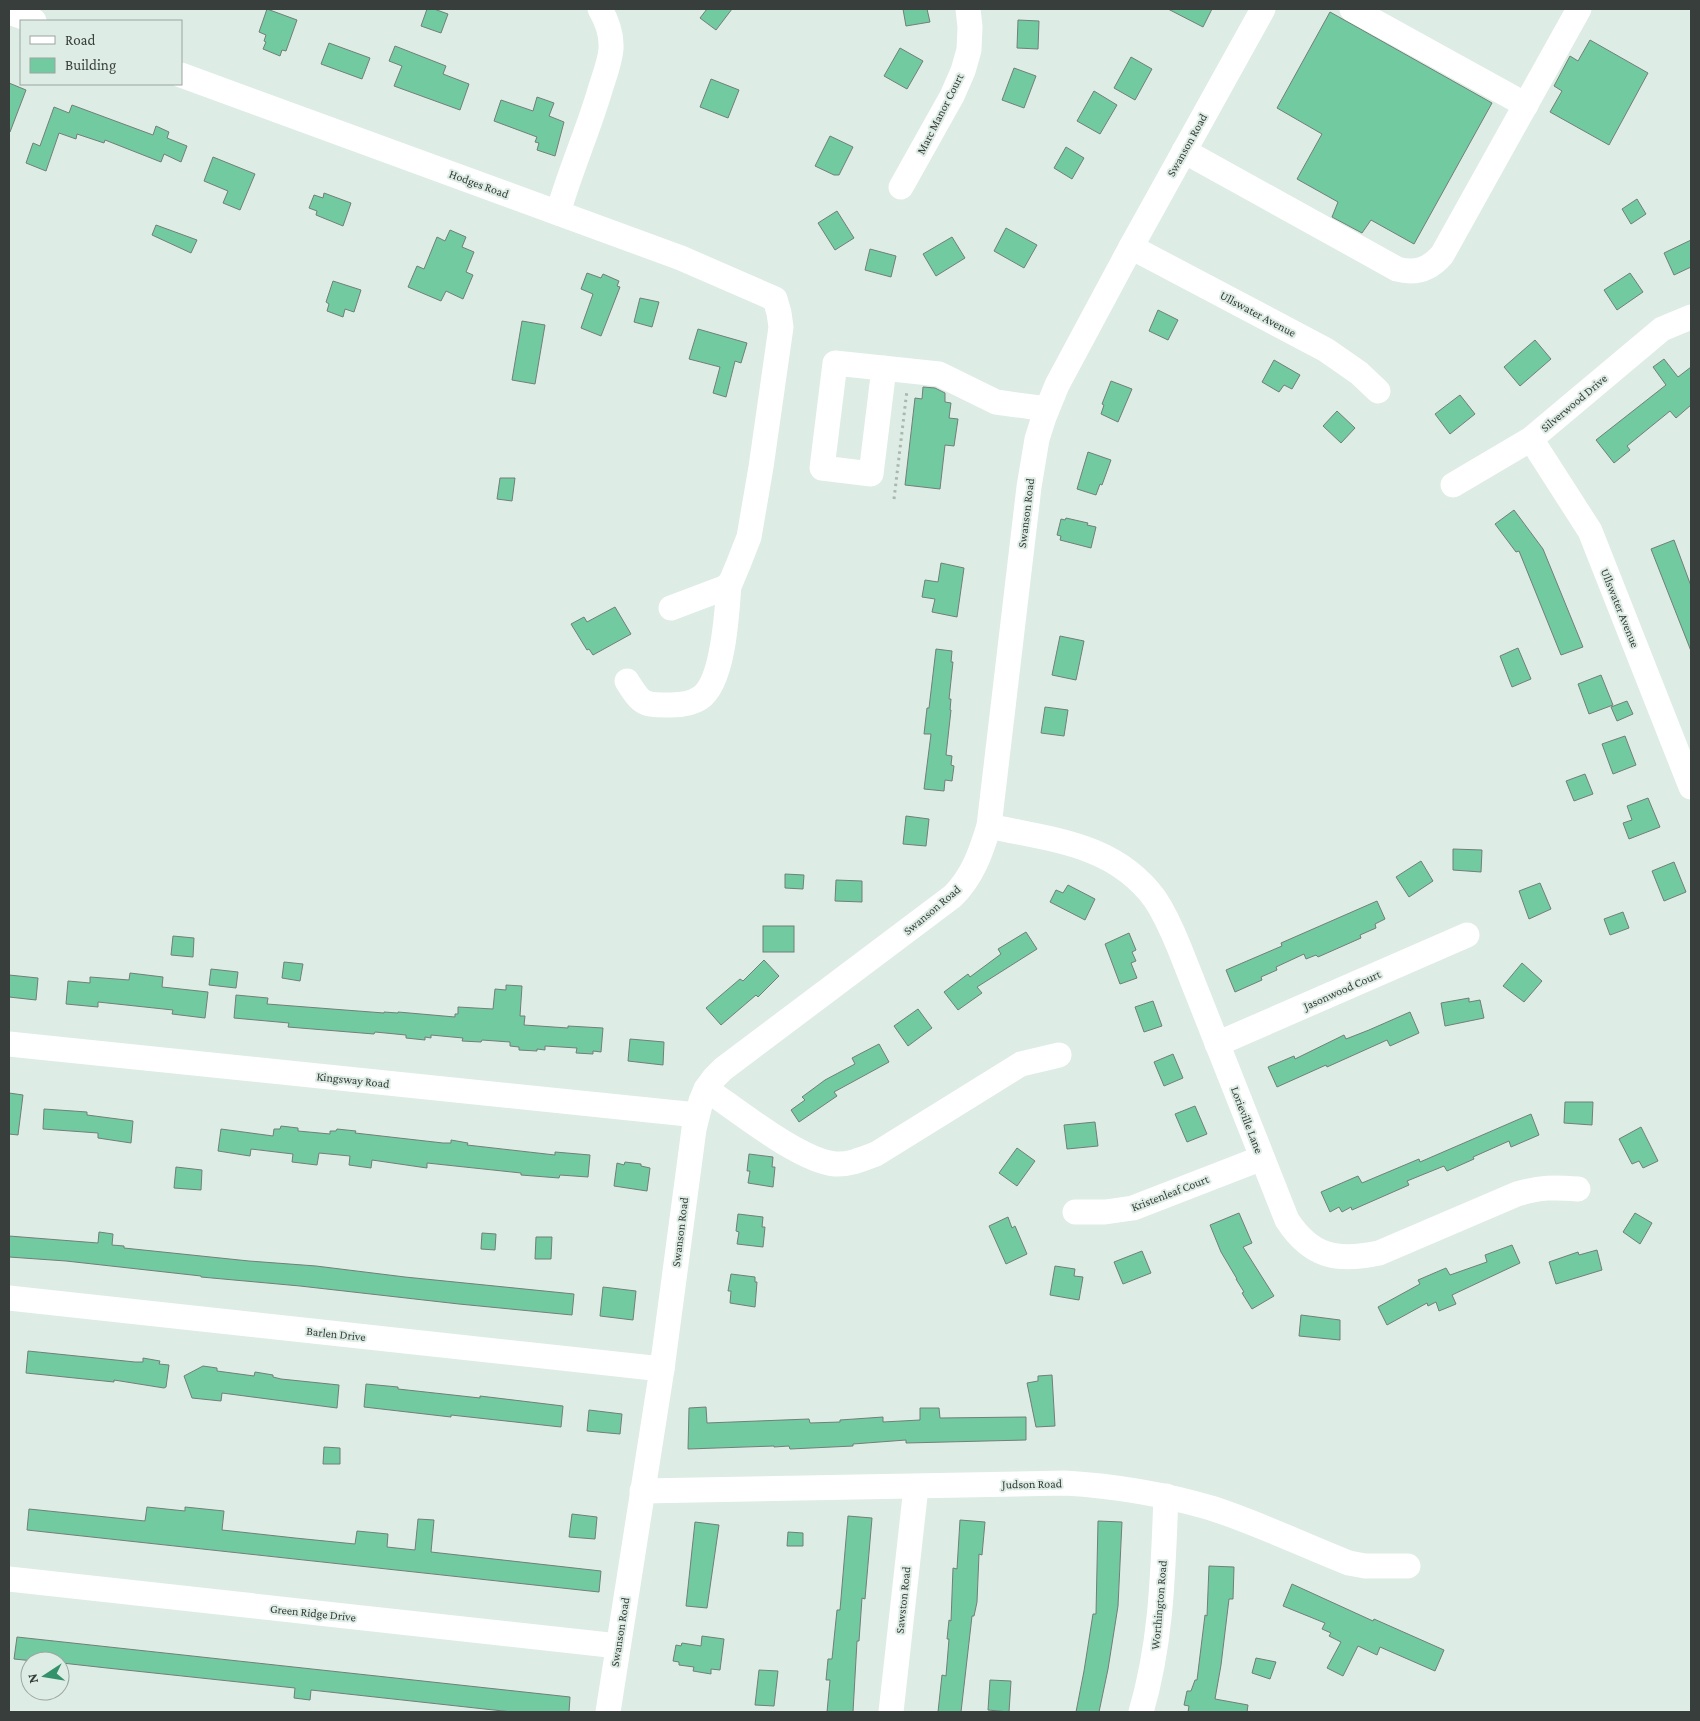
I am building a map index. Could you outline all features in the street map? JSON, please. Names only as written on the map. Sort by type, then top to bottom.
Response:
[{"type":"street","points":[[558,213],[596,102],[611,51],[610,31],[600,9]]},
{"type":"street","name":"Marc Manor Court","points":[[901,187],[952,96],[963,71],[969,50],[970,27],[968,9]]},
{"type":"street","name":"Swanson Road","points":[[608,1712],[662,1369],[691,1145],[697,1116],[706,1088],[723,1069],[952,896],[961,887],[975,865],[989,826],[1030,478],[1037,439],[1062,376],[1131,246],[1263,9]]},
{"type":"street","points":[[1352,9],[1526,105]]},
{"type":"street","points":[[1184,151],[1397,268],[1407,272],[1416,271],[1434,264],[1442,255],[1579,9]]},
{"type":"street","points":[[9,12],[31,20]]},
{"type":"street","name":"Hodges Road","points":[[182,75],[681,258],[775,299],[780,313],[781,327],[761,467],[749,537],[730,584]]},
{"type":"street","name":"Ullswater Avenue","points":[[1131,246],[1326,350],[1359,373],[1378,391]]},
{"type":"street","name":"Silverwood Drive","points":[[1453,486],[1531,439],[1662,329],[1691,317]]},
{"type":"street","points":[[884,368],[939,374],[996,402],[1047,410]]},
{"type":"street","name":"Ullswater Avenue","points":[[1531,439],[1590,532],[1691,787]]},
{"type":"street","points":[[671,608],[717,591],[730,584]]},
{"type":"street","points":[[627,681],[638,698],[648,704],[685,705],[700,698],[708,691],[713,684],[719,665],[726,626],[730,584]]},
{"type":"street","name":"Lorieville Lane","points":[[989,826],[1084,846],[1120,865],[1139,880],[1155,899],[1169,922],[1287,1220],[1297,1235],[1309,1245],[1325,1253],[1342,1257],[1360,1257],[1379,1253],[1517,1194],[1549,1187],[1578,1189]]},
{"type":"street","name":"Jasonwood Court","points":[[1217,1044],[1467,935]]},
{"type":"street","name":"Kingsway Road","points":[[9,1044],[697,1116]]},
{"type":"street","points":[[706,1088],[797,1151],[824,1162],[836,1164],[850,1163],[876,1154],[1021,1064],[1059,1055]]},
{"type":"street","name":"Kristenleaf Court","points":[[1076,1212],[1105,1212],[1133,1208],[1262,1158]]},
{"type":"street","name":"Barlen Drive","points":[[9,1298],[662,1369]]},
{"type":"street","name":"Judson Road","points":[[642,1491],[1065,1483],[1101,1485],[1166,1496],[1212,1508],[1259,1525],[1349,1563],[1365,1566],[1408,1566]]},
{"type":"street","name":"Sawston Road","points":[[891,1712],[916,1487]]},
{"type":"street","name":"Worthington Road","points":[[1141,1712],[1156,1653],[1160,1614],[1166,1496]]},
{"type":"street","name":"Green Ridge Drive","points":[[9,1579],[618,1646]]},
{"type":"path","points":[[894,499],[909,371]]},
{"type":"building","points":[[267,9],[297,20],[286,51],[282,50],[280,56],[263,49],[266,35],[259,32]]},
{"type":"building","points":[[427,9],[434,9],[448,14],[441,33],[421,26]]},
{"type":"building","points":[[707,9],[732,9],[716,30],[700,18]]},
{"type":"building","points":[[903,9],[927,9],[930,22],[906,26]]},
{"type":"building","points":[[1168,9],[1212,9],[1203,27]]},
{"type":"building","points":[[1330,12],[1492,103],[1414,244],[1371,220],[1362,233],[1332,217],[1338,202],[1297,179],[1322,134],[1277,108]]},
{"type":"building","points":[[1018,20],[1039,21],[1038,49],[1017,48]]},
{"type":"building","points":[[1590,40],[1648,73],[1609,145],[1550,112],[1562,91],[1554,86],[1570,56],[1578,61]]},
{"type":"building","points":[[329,43],[370,58],[362,79],[321,64]]},
{"type":"building","points":[[395,46],[446,66],[443,74],[469,84],[460,110],[394,86],[402,66],[389,61]]},
{"type":"building","points":[[900,48],[923,61],[907,89],[884,76]]},
{"type":"building","points":[[1131,57],[1152,69],[1135,100],[1114,88]]},
{"type":"building","points":[[1014,68],[1036,76],[1024,108],[1002,100]]},
{"type":"building","points":[[711,79],[739,90],[728,118],[700,107]]},
{"type":"building","points":[[9,83],[26,90],[10,132],[9,132]]},
{"type":"building","points":[[1094,91],[1117,105],[1100,134],[1077,121]]},
{"type":"building","points":[[537,97],[554,103],[549,116],[564,122],[555,156],[537,150],[539,143],[535,142],[537,137],[494,121],[501,100],[533,111]]},
{"type":"building","points":[[72,105],[153,135],[156,126],[169,132],[167,138],[187,146],[181,162],[164,154],[161,162],[105,140],[104,143],[77,134],[76,139],[59,133],[46,171],[26,163],[33,143],[40,146],[54,107],[69,113]]},
{"type":"building","points":[[830,136],[853,147],[839,175],[834,175],[815,166]]},
{"type":"building","points":[[1066,147],[1084,158],[1072,179],[1054,168]]},
{"type":"building","points":[[213,157],[255,174],[240,210],[223,203],[228,191],[204,181]]},
{"type":"building","points":[[324,193],[351,203],[343,226],[316,215],[317,211],[309,208],[314,195],[323,198]]},
{"type":"building","points":[[1637,199],[1646,214],[1631,224],[1622,209]]},
{"type":"building","points":[[837,211],[854,238],[835,250],[818,223]]},
{"type":"building","points":[[156,225],[197,240],[191,253],[152,235]]},
{"type":"building","points":[[1006,228],[1037,245],[1024,268],[994,251]]},
{"type":"building","points":[[450,230],[466,237],[462,247],[474,252],[466,272],[473,275],[463,299],[446,291],[441,301],[408,287],[417,266],[424,269],[437,237],[445,241]]},
{"type":"building","points":[[952,237],[965,258],[936,276],[923,254]]},
{"type":"building","points":[[1691,240],[1691,267],[1674,275],[1664,253]]},
{"type":"building","points":[[870,249],[896,256],[891,277],[865,270]]},
{"type":"building","points":[[587,273],[601,278],[603,274],[619,281],[617,286],[620,287],[601,336],[581,328],[593,294],[581,289]]},
{"type":"building","points":[[1630,273],[1643,292],[1617,310],[1604,290]]},
{"type":"building","points":[[333,281],[361,290],[354,312],[345,309],[343,317],[327,311],[329,304],[326,302]]},
{"type":"building","points":[[640,298],[659,302],[652,327],[634,322]]},
{"type":"building","points":[[1158,310],[1178,320],[1168,340],[1149,331]]},
{"type":"building","points":[[522,321],[545,325],[535,384],[512,380]]},
{"type":"building","points":[[698,329],[747,343],[741,363],[735,361],[726,397],[713,393],[720,367],[689,359]]},
{"type":"building","points":[[1535,340],[1551,359],[1520,386],[1504,367]]},
{"type":"building","points":[[1664,359],[1678,377],[1691,367],[1691,405],[1676,418],[1670,411],[1627,446],[1630,450],[1614,463],[1596,440],[1666,385],[1653,367]]},
{"type":"building","points":[[1274,360],[1300,375],[1292,389],[1284,385],[1279,392],[1262,382]]},
{"type":"building","points":[[1111,381],[1132,389],[1118,422],[1101,414],[1104,405],[1102,404]]},
{"type":"building","points":[[923,387],[935,388],[945,393],[945,402],[951,403],[949,418],[958,419],[954,446],[945,445],[940,489],[905,485],[915,398],[922,399]]},
{"type":"building","points":[[1460,395],[1475,414],[1450,434],[1435,414]]},
{"type":"building","points":[[1337,411],[1355,428],[1341,443],[1323,426]]},
{"type":"building","points":[[1088,452],[1111,460],[1102,485],[1100,484],[1096,495],[1077,489]]},
{"type":"building","points":[[500,478],[515,478],[512,501],[497,499]]},
{"type":"building","points":[[1514,510],[1543,549],[1583,647],[1561,655],[1519,551],[1516,552],[1495,524]]},
{"type":"building","points":[[1066,518],[1088,523],[1087,525],[1096,527],[1091,548],[1060,540],[1061,536],[1057,535],[1061,519],[1065,520]]},
{"type":"building","points":[[1674,540],[1691,586],[1691,651],[1651,549]]},
{"type":"building","points":[[941,563],[964,568],[957,617],[932,612],[935,599],[922,597],[925,580],[938,582]]},
{"type":"building","points":[[615,607],[631,634],[593,655],[589,649],[587,650],[571,624],[584,617],[587,622]]},
{"type":"building","points":[[1060,636],[1084,641],[1076,680],[1052,675]]},
{"type":"building","points":[[1518,648],[1531,679],[1512,687],[1500,656]]},
{"type":"building","points":[[936,649],[952,651],[951,662],[953,662],[949,699],[951,699],[951,710],[946,755],[952,756],[951,765],[954,766],[952,781],[945,780],[944,791],[924,789],[931,734],[924,734]]},
{"type":"building","points":[[1601,675],[1613,705],[1589,714],[1578,684]]},
{"type":"building","points":[[1627,701],[1633,714],[1617,721],[1611,707]]},
{"type":"building","points":[[1045,707],[1068,710],[1064,736],[1041,733]]},
{"type":"building","points":[[1625,736],[1636,765],[1613,774],[1602,744]]},
{"type":"building","points":[[1585,774],[1593,794],[1574,801],[1566,781]]},
{"type":"building","points":[[1648,798],[1660,827],[1629,839],[1623,823],[1632,820],[1627,806]]},
{"type":"building","points":[[906,816],[929,819],[926,846],[903,844]]},
{"type":"building","points":[[1453,849],[1482,850],[1481,872],[1453,870]]},
{"type":"building","points":[[1421,861],[1433,881],[1409,897],[1396,877]]},
{"type":"building","points":[[1674,862],[1686,892],[1664,901],[1652,871]]},
{"type":"building","points":[[785,874],[804,875],[803,889],[785,888]]},
{"type":"building","points":[[836,880],[862,881],[862,902],[835,901]]},
{"type":"building","points":[[1540,883],[1551,909],[1529,919],[1519,891]]},
{"type":"building","points":[[1068,885],[1095,899],[1085,920],[1050,902],[1056,890],[1063,893]]},
{"type":"building","points":[[1377,901],[1385,919],[1375,924],[1376,928],[1360,935],[1361,938],[1318,957],[1316,955],[1306,959],[1304,954],[1276,967],[1277,970],[1261,977],[1262,980],[1235,992],[1226,970],[1282,946],[1281,943]]},
{"type":"building","points":[[1623,912],[1629,928],[1610,935],[1604,919]]},
{"type":"building","points":[[763,926],[794,926],[794,952],[763,952]]},
{"type":"building","points":[[1026,932],[1037,949],[977,987],[982,993],[958,1010],[944,992],[968,974],[970,977],[1001,954],[998,949]]},
{"type":"building","points":[[1129,933],[1136,950],[1132,952],[1136,961],[1131,963],[1137,978],[1120,984],[1105,944]]},
{"type":"building","points":[[173,936],[194,938],[193,957],[171,955]]},
{"type":"building","points":[[764,960],[779,976],[758,997],[756,995],[721,1025],[706,1008],[740,979],[743,981]]},
{"type":"building","points":[[284,962],[303,964],[300,981],[282,978]]},
{"type":"building","points":[[1522,963],[1542,981],[1524,1002],[1503,986]]},
{"type":"building","points":[[211,969],[238,972],[236,988],[209,985]]},
{"type":"building","points":[[130,973],[163,977],[162,987],[208,992],[205,1018],[172,1014],[173,1010],[98,1002],[98,1007],[66,1004],[68,981],[90,983],[90,977],[129,980]]},
{"type":"building","points":[[9,975],[38,978],[36,1000],[9,997]]},
{"type":"building","points":[[506,985],[522,986],[520,1016],[525,1016],[524,1025],[603,1028],[601,1052],[593,1051],[593,1054],[576,1053],[577,1048],[545,1046],[545,1050],[519,1050],[519,1047],[510,1046],[510,1042],[462,1041],[463,1038],[431,1035],[431,1038],[425,1037],[425,1040],[406,1038],[406,1035],[288,1027],[289,1023],[234,1018],[236,995],[268,998],[267,1004],[455,1017],[455,1014],[458,1014],[458,1007],[493,1009],[495,989],[506,990]]},
{"type":"building","points":[[1469,998],[1469,1002],[1480,1000],[1484,1018],[1445,1026],[1441,1003]]},
{"type":"building","points":[[1153,1001],[1162,1026],[1144,1032],[1135,1007]]},
{"type":"building","points":[[918,1009],[932,1028],[908,1046],[894,1026]]},
{"type":"building","points":[[1410,1012],[1419,1033],[1390,1046],[1387,1040],[1277,1087],[1268,1067],[1294,1056],[1295,1059],[1344,1035],[1346,1039]]},
{"type":"building","points":[[630,1039],[664,1042],[663,1065],[628,1061]]},
{"type":"building","points":[[879,1044],[889,1062],[834,1092],[837,1096],[799,1122],[791,1110],[805,1100],[802,1097],[825,1080],[855,1064],[852,1058]]},
{"type":"building","points":[[1173,1054],[1183,1078],[1164,1086],[1154,1062]]},
{"type":"building","points":[[9,1093],[23,1095],[18,1135],[9,1134]]},
{"type":"building","points":[[1565,1102],[1593,1102],[1592,1125],[1564,1123]]},
{"type":"building","points":[[1195,1106],[1207,1134],[1187,1142],[1175,1114]]},
{"type":"building","points":[[44,1109],[87,1112],[87,1115],[133,1121],[131,1143],[98,1138],[98,1133],[43,1129]]},
{"type":"building","points":[[1531,1114],[1539,1135],[1511,1147],[1509,1141],[1447,1171],[1444,1166],[1407,1181],[1409,1185],[1352,1210],[1351,1207],[1342,1212],[1339,1207],[1330,1212],[1321,1192],[1358,1176],[1362,1183],[1419,1159],[1420,1162]]},
{"type":"building","points":[[1095,1122],[1098,1146],[1067,1149],[1064,1125]]},
{"type":"building","points":[[281,1126],[298,1128],[298,1131],[330,1134],[330,1131],[336,1131],[337,1129],[356,1131],[355,1133],[443,1143],[451,1143],[451,1140],[468,1143],[467,1145],[555,1155],[555,1152],[590,1155],[588,1177],[560,1175],[559,1178],[521,1175],[521,1173],[427,1163],[427,1168],[372,1160],[371,1168],[349,1165],[350,1156],[319,1153],[317,1165],[292,1162],[293,1154],[251,1149],[250,1156],[218,1151],[221,1129],[273,1136],[274,1129],[280,1129]]},
{"type":"building","points":[[1641,1127],[1658,1161],[1643,1168],[1639,1161],[1632,1164],[1619,1139]]},
{"type":"building","points":[[1017,1148],[1035,1161],[1017,1186],[999,1173]]},
{"type":"building","points":[[749,1154],[773,1157],[772,1167],[775,1167],[773,1187],[748,1183],[750,1171],[747,1171]]},
{"type":"building","points":[[625,1162],[641,1164],[641,1166],[650,1168],[647,1191],[614,1186],[617,1163],[624,1165]]},
{"type":"building","points":[[176,1167],[202,1170],[201,1190],[174,1188]]},
{"type":"building","points":[[1239,1213],[1252,1243],[1243,1247],[1274,1296],[1252,1309],[1221,1252],[1210,1225]]},
{"type":"building","points":[[1635,1213],[1652,1223],[1640,1244],[1623,1232]]},
{"type":"building","points":[[738,1214],[763,1217],[762,1227],[765,1227],[763,1247],[737,1244],[739,1232],[736,1231]]},
{"type":"building","points":[[1008,1217],[1012,1228],[1015,1226],[1027,1254],[1006,1264],[989,1226]]},
{"type":"building","points":[[99,1232],[113,1234],[112,1245],[124,1246],[124,1248],[316,1266],[574,1294],[572,1315],[201,1277],[66,1261],[9,1257],[9,1236],[98,1243]]},
{"type":"building","points":[[482,1233],[496,1234],[495,1250],[481,1249]]},
{"type":"building","points":[[536,1237],[552,1237],[551,1259],[535,1259]]},
{"type":"building","points":[[1512,1245],[1520,1263],[1452,1295],[1456,1304],[1439,1311],[1436,1302],[1428,1306],[1427,1303],[1387,1325],[1378,1307],[1420,1284],[1418,1280],[1446,1268],[1450,1275],[1487,1262],[1485,1255]]},
{"type":"building","points":[[1597,1250],[1602,1270],[1556,1284],[1549,1262],[1578,1252],[1579,1255]]},
{"type":"building","points":[[1142,1251],[1151,1273],[1123,1284],[1114,1262]]},
{"type":"building","points":[[1055,1266],[1075,1269],[1074,1276],[1083,1277],[1079,1300],[1050,1295]]},
{"type":"building","points":[[731,1274],[755,1277],[755,1282],[757,1282],[755,1307],[730,1303],[731,1291],[728,1291]]},
{"type":"building","points":[[603,1287],[636,1291],[633,1320],[600,1316]]},
{"type":"building","points":[[1301,1315],[1340,1320],[1340,1340],[1299,1336]]},
{"type":"building","points":[[28,1351],[135,1362],[143,1362],[143,1358],[160,1361],[159,1364],[169,1365],[166,1387],[114,1380],[114,1382],[26,1373]]},
{"type":"building","points":[[203,1366],[217,1368],[217,1371],[254,1376],[255,1372],[273,1375],[273,1377],[281,1379],[339,1385],[337,1408],[222,1393],[221,1401],[192,1398],[184,1376]]},
{"type":"building","points":[[1052,1375],[1055,1426],[1036,1427],[1027,1383],[1038,1381],[1038,1376]]},
{"type":"building","points":[[366,1384],[563,1406],[561,1427],[364,1407]]},
{"type":"building","points":[[706,1407],[707,1423],[809,1419],[810,1423],[840,1422],[840,1420],[883,1417],[883,1422],[920,1420],[920,1408],[939,1408],[940,1418],[1026,1417],[1026,1440],[906,1443],[906,1440],[853,1444],[853,1446],[790,1449],[789,1446],[774,1446],[688,1449],[689,1408]]},
{"type":"building","points":[[589,1410],[622,1414],[620,1434],[587,1431]]},
{"type":"building","points":[[324,1447],[340,1448],[340,1464],[323,1464]]},
{"type":"building","points":[[147,1507],[185,1511],[185,1507],[224,1511],[222,1530],[355,1544],[357,1531],[388,1534],[387,1547],[415,1550],[418,1519],[434,1520],[431,1552],[601,1571],[599,1592],[27,1530],[29,1509],[145,1521]]},
{"type":"building","points":[[572,1514],[597,1517],[595,1539],[569,1537]]},
{"type":"building","points":[[848,1516],[872,1518],[865,1599],[862,1598],[859,1641],[857,1641],[853,1712],[827,1712],[830,1680],[826,1680],[828,1659],[832,1659],[837,1610],[840,1610]]},
{"type":"building","points":[[960,1520],[985,1522],[982,1555],[979,1554],[977,1602],[974,1616],[972,1616],[961,1712],[938,1712],[942,1675],[946,1676],[953,1568],[957,1569]]},
{"type":"building","points":[[1098,1521],[1122,1522],[1118,1606],[1099,1712],[1076,1712],[1093,1614],[1096,1614]]},
{"type":"building","points":[[695,1522],[719,1525],[707,1608],[686,1606]]},
{"type":"building","points":[[788,1532],[803,1533],[803,1546],[787,1546]]},
{"type":"building","points":[[1209,1566],[1234,1567],[1233,1599],[1229,1599],[1215,1699],[1248,1705],[1247,1712],[1188,1712],[1189,1706],[1184,1705],[1187,1691],[1191,1691],[1195,1680],[1197,1680],[1205,1615],[1207,1616]]},
{"type":"building","points":[[1292,1584],[1373,1621],[1374,1619],[1444,1650],[1435,1671],[1380,1647],[1377,1655],[1358,1646],[1343,1676],[1327,1668],[1341,1642],[1329,1636],[1331,1633],[1322,1629],[1325,1623],[1283,1606]]},
{"type":"building","points":[[702,1636],[724,1639],[720,1670],[711,1669],[711,1674],[693,1671],[694,1667],[679,1665],[679,1662],[673,1661],[676,1645],[681,1646],[682,1643],[701,1646]]},
{"type":"building","points":[[17,1637],[570,1697],[569,1712],[512,1712],[311,1690],[310,1700],[294,1698],[295,1688],[70,1664],[70,1651],[20,1651],[20,1660],[14,1659]]},
{"type":"building","points":[[1256,1658],[1276,1662],[1270,1679],[1252,1673]]},
{"type":"building","points":[[759,1670],[778,1671],[774,1706],[755,1705]]},
{"type":"building","points":[[990,1680],[1011,1681],[1009,1712],[988,1710]]}]
